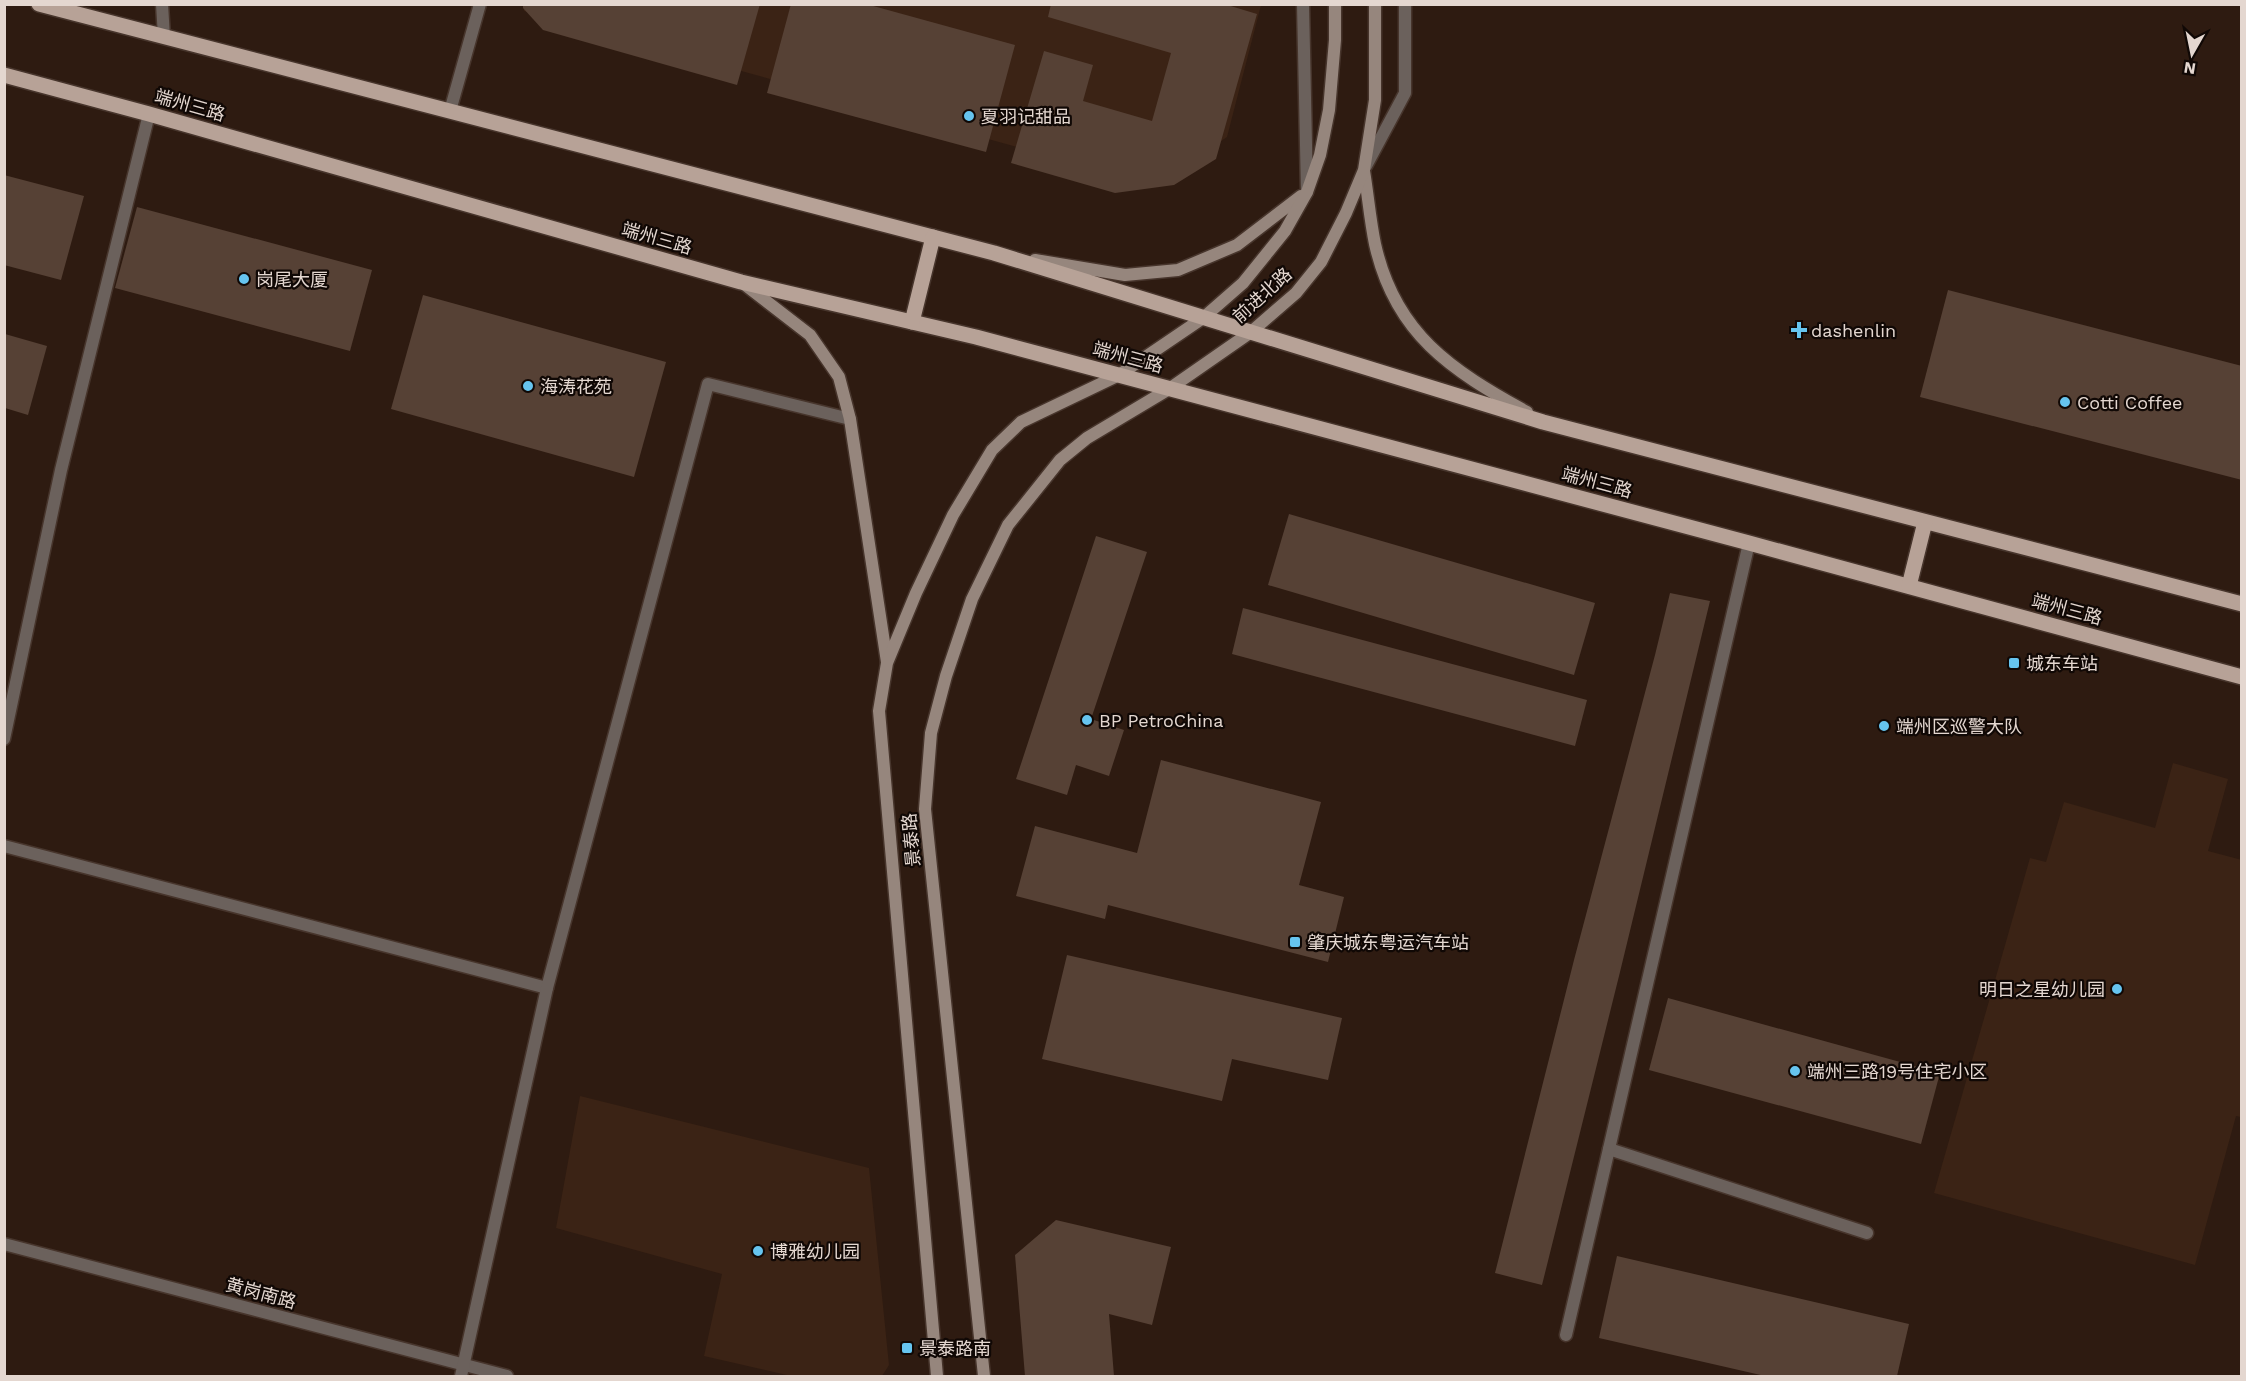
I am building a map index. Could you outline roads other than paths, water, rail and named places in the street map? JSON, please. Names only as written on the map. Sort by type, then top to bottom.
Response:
[{"type":"main road","points":[[39,4],[994,253],[1543,422],[2241,604]]},
{"type":"main road","name":"端州三路","points":[[4,75],[741,282],[912,322],[1119,375],[2241,676]]},
{"type":"main road","points":[[912,322],[933,237]]},
{"type":"main road","points":[[1909,586],[1924,522]]},
{"type":"street","points":[[162,4],[164,37]]},
{"type":"street","points":[[450,111],[480,4]]},
{"type":"street","name":"前进北路","points":[[1303,4],[1306,192]]},
{"type":"street","name":"前进北路","points":[[887,663],[916,593],[953,515],[992,450],[1021,422],[1119,375],[1203,318],[1244,283],[1285,231],[1306,192],[1320,155],[1329,110],[1335,40],[1335,4]]},
{"type":"street","name":"前进北路","points":[[1364,170],[1375,100],[1375,4]]},
{"type":"street","name":"前进北路","points":[[1169,389],[1251,332],[1296,293],[1321,262],[1346,213],[1364,170],[1405,93],[1405,4]]},
{"type":"street","points":[[4,739],[61,470],[149,114]]},
{"type":"street","points":[[1364,170],[1375,245],[1402,315],[1433,350],[1482,387],[1543,422]]},
{"type":"street","points":[[994,253],[1125,274],[1178,270],[1237,245],[1306,192]]},
{"type":"street","points":[[741,282],[810,335],[839,377],[850,419],[887,663],[879,711],[937,1377]]},
{"type":"street","points":[[463,1371],[547,987],[708,384],[850,419]]},
{"type":"street","name":"景泰路","points":[[984,1377],[925,809],[931,733],[946,676],[972,599],[1008,525],[1060,460],[1087,438],[1169,389]]},
{"type":"street","points":[[1566,1335],[1749,543]]},
{"type":"street","points":[[4,846],[547,987]]},
{"type":"street","points":[[1609,1149],[1867,1233]]},
{"type":"street","name":"黄岗南路","points":[[4,1244],[463,1371],[507,1377]]},
{"type":"place","name":"夏羽记甜品","points":[[969,116]]},
{"type":"place","name":"岗尾大厦","points":[[244,279]]},
{"type":"place","name":"dashenlin","points":[[1799,330]]},
{"type":"place","name":"海涛花苑","points":[[528,386]]},
{"type":"place","name":"Cotti Coffee","points":[[2065,402]]},
{"type":"place","name":"城东车站","points":[[2014,663]]},
{"type":"place","name":"BP PetroChina","points":[[1087,720]]},
{"type":"place","name":"端州区巡警大队","points":[[1884,726]]},
{"type":"place","name":"肇庆城东粤运汽车站","points":[[1295,942]]},
{"type":"place","name":"明日之星幼儿园","points":[[2117,989]]},
{"type":"place","name":"端州三路19号住宅小区","points":[[1795,1071]]},
{"type":"place","name":"博雅幼儿园","points":[[758,1251]]},
{"type":"place","name":"景泰路南","points":[[907,1348]]}]
